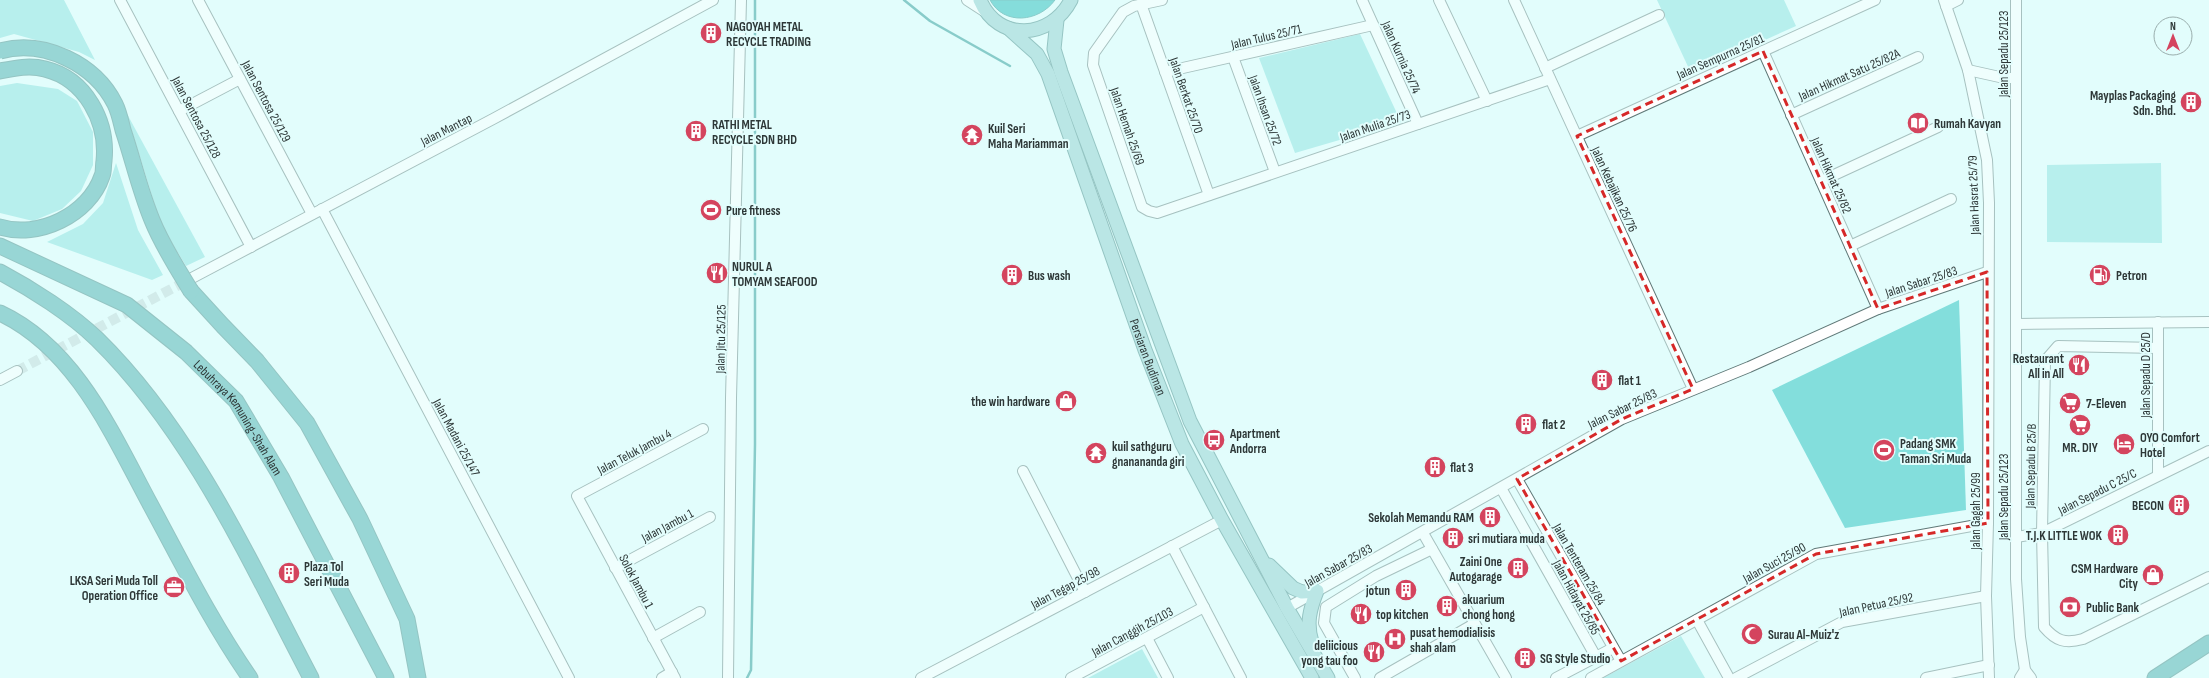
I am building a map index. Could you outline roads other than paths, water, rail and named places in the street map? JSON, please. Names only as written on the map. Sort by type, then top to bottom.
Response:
[{"type":"highway","points":[[0,51],[9,48],[31,48],[55,53],[78,63],[100,82],[115,104],[152,220],[172,261],[222,326],[257,361],[307,423],[360,519],[407,619],[418,678]]},
{"type":"highway","points":[[0,71],[23,66],[46,69],[67,79],[85,94],[99,116],[106,145],[102,176],[80,208],[46,228],[32,231],[2,228]]},
{"type":"highway","name":"Lebuhraya Kemuning-Shah Alam","points":[[0,246],[127,305],[186,352],[236,401],[281,477],[386,678]]},
{"type":"highway","points":[[0,272],[53,305],[96,339],[175,433],[217,500],[312,678]]},
{"type":"highway","points":[[0,313],[46,344],[67,366],[103,415],[224,641],[250,678]]},
{"type":"highway","points":[[2155,678],[2209,643]]},
{"type":"main road","points":[[980,0],[988,14]]},
{"type":"main road","points":[[1008,28],[1020,31],[1033,30],[1046,26],[1057,20],[1071,0]]},
{"type":"main road","name":"Persiaran Budiman","points":[[988,14],[1008,28],[1037,54],[1048,74],[1148,357],[1182,444],[1222,520],[1312,678]]},
{"type":"main road","name":"Persiaran Budiman","points":[[1057,20],[1054,49],[1061,72],[1190,421],[1287,608],[1328,678]]},
{"type":"main road","points":[[1190,421],[1224,504],[1222,520]]},
{"type":"main road","points":[[1259,555],[1293,588],[1302,592],[1317,591],[1309,613],[1308,632],[1317,660]]},
{"type":"main road","points":[[1287,608],[1284,617],[1312,678]]},
{"type":"street","name":"Jalan Sentosa 25/128","points":[[120,0],[251,247]]},
{"type":"street","name":"Jalan Sentosa 25/129","points":[[198,0],[312,214]]},
{"type":"street","name":"Jalan Mantap","points":[[191,285],[251,247],[713,0]]},
{"type":"street","name":"Jalan Jitu 25/125","points":[[728,678],[731,398],[741,0]]},
{"type":"street","points":[[966,0],[988,14]]},
{"type":"street","name":"Jalan Hemah 25/69","points":[[1162,0],[1134,6],[1123,12],[1094,53],[1093,65],[1142,207],[1157,213],[1209,195]]},
{"type":"street","name":"Jalan Kurnia 25/74","points":[[1362,0],[1418,124]]},
{"type":"street","points":[[1438,0],[1487,101]]},
{"type":"street","name":"Jalan Kebajikan 25/76","points":[[1514,0],[1693,389]]},
{"type":"street","name":"Jalan Sempurna 25/81","points":[[1577,136],[1875,0]]},
{"type":"street","points":[[1945,3],[1958,0]]},
{"type":"street","name":"Jalan Sepadu 25/123","points":[[2016,0],[2018,324],[2016,537],[2018,608],[2025,675]]},
{"type":"street","name":"Jalan Hasrat 25/79","points":[[1945,3],[1968,70],[1987,160],[1989,203],[1987,272]]},
{"type":"street","name":"Jalan Berkat 25/70","points":[[1141,4],[1209,195]]},
{"type":"street","points":[[1545,68],[1659,16]]},
{"type":"street","name":"Jalan Tulus 25/71","points":[[1165,72],[1373,24]]},
{"type":"street","name":"Jalan Hikmat 25/82","points":[[1763,51],[1878,309]]},
{"type":"street","name":"Jalan Ihsan 25/72","points":[[1233,57],[1275,172]]},
{"type":"street","name":"Jalan Hikmat Satu 25/82A","points":[[1791,115],[1918,57]]},
{"type":"street","points":[[1968,70],[2004,78],[2016,78]]},
{"type":"street","points":[[179,111],[240,79]]},
{"type":"street","name":"Jalan Mulia 25/73","points":[[1209,195],[1550,79]]},
{"type":"street","points":[[1821,181],[1938,127]]},
{"type":"street","points":[[1850,246],[1951,199]]},
{"type":"street","name":"Jalan Madani 25/147","points":[[322,209],[569,678]]},
{"type":"street","name":"Jalan Sabar 25/83","points":[[1287,608],[1423,533],[1622,419],[1749,367],[1878,309],[1987,272]]},
{"type":"street","name":"Jalan Gagah 25/99","points":[[1987,272],[1988,523],[1986,596],[1989,678]]},
{"type":"street","name":"Jalan Sepadu D 25/D","points":[[2158,322],[2158,475]]},
{"type":"street","points":[[2018,324],[2209,322]]},
{"type":"street","name":"Jalan Sepadu B 25/B","points":[[2158,348],[2058,346],[2045,361],[2042,533],[2044,627],[2059,640],[2070,642],[2083,639],[2209,577]]},
{"type":"street","points":[[0,380],[17,371]]},
{"type":"street","name":"Jalan Teluk Jambu 4","points":[[577,496],[703,429]]},
{"type":"street","name":"Jalan Sepadu C 25/C","points":[[2016,537],[2042,533],[2209,450]]},
{"type":"street","points":[[1023,471],[1085,592]]},
{"type":"street","name":"Jalan Tenteram 25/84","points":[[1517,479],[1621,661]]},
{"type":"street","name":"Jalan Hidayat 25/85","points":[[1501,488],[1596,657]]},
{"type":"street","name":"Solok Jambu 1","points":[[577,496],[674,675]]},
{"type":"street","name":"Jalan Jambu 1","points":[[615,568],[710,517]]},
{"type":"street","name":"Jalan Tegap 25/98","points":[[921,678],[1222,520]]},
{"type":"street","name":"Jalan Suci 25/90","points":[[1591,678],[1816,554],[1988,523]]},
{"type":"street","points":[[1423,533],[1506,678]]},
{"type":"street","points":[[1172,546],[1241,678]]},
{"type":"street","points":[[1355,678],[1324,623],[1326,607],[1376,576],[1432,549]]},
{"type":"street","name":"Jalan Petua 25/92","points":[[1736,678],[1842,622],[1986,596]]},
{"type":"street","name":"Jalan Canggih 25/103","points":[[1071,678],[1204,608]]},
{"type":"street","points":[[653,638],[700,612]]},
{"type":"street","points":[[1697,620],[1729,678]]},
{"type":"street","points":[[1380,678],[1474,624]]},
{"type":"street","points":[[1147,638],[1168,678]]},
{"type":"street","points":[[1556,678],[1613,648]]},
{"type":"street","points":[[1926,678],[1989,665]]},
{"type":"street","points":[[662,678],[674,675]]},
{"type":"waterway","points":[[747,678],[751,670],[755,444],[755,0]]},
{"type":"waterway","points":[[904,0],[930,21],[1010,66]]},
{"type":"tunnel","points":[[17,371],[190,279]]},
{"type":"place","name":"NAGOYAH METAL RECYCLE TRADING","points":[[711,33]]},
{"type":"place","name":"Mayplas Packaging Sdn. Bhd.","points":[[2191,102]]},
{"type":"place","name":"Rumah Kavyan","points":[[1918,123]]},
{"type":"place","name":"RATHI METAL RECYCLE SDN BHD","points":[[696,131]]},
{"type":"place","name":"Kuil Seri Maha Mariamman","points":[[972,135]]},
{"type":"place","name":"Pure fitness","points":[[711,210]]},
{"type":"place","name":"NURUL A TOMYAM SEAFOOD","points":[[717,273]]},
{"type":"place","name":"Bus wash","points":[[1012,275]]},
{"type":"place","name":"Petron","points":[[2100,275]]},
{"type":"place","name":"Restaurant All in All","points":[[2079,365]]},
{"type":"place","name":"flat 1","points":[[1602,380]]},
{"type":"place","name":"the win hardware","points":[[1066,401]]},
{"type":"place","name":"7-Eleven","points":[[2070,403]]},
{"type":"place","name":"flat 2","points":[[1526,424]]},
{"type":"place","name":"MR. DIY","points":[[2080,425]]},
{"type":"place","name":"Apartment Andorra","points":[[1214,440]]},
{"type":"place","name":"OYO Comfort Hotel","points":[[2124,444]]},
{"type":"place","name":"Padang SMK Taman Sri Muda","points":[[1884,450]]},
{"type":"place","name":"kuil sathguru gnanananda giri","points":[[1096,453]]},
{"type":"place","name":"flat 3","points":[[1435,467]]},
{"type":"place","name":"BECON","points":[[2179,505]]},
{"type":"place","name":"Sekolah Memandu RAM","points":[[1490,517]]},
{"type":"place","name":"T.J.K LITTLE WOK","points":[[2118,535]]},
{"type":"place","name":"sri mutiara muda","points":[[1453,538]]},
{"type":"place","name":"Zaini One Autogarage","points":[[1518,568]]},
{"type":"place","name":"Plaza Tol Seri Muda","points":[[289,573]]},
{"type":"place","name":"CSM Hardware City","points":[[2153,575]]},
{"type":"place","name":"LKSA Seri Muda Toll Operation Office","points":[[174,587]]},
{"type":"place","name":"jotun","points":[[1406,590]]},
{"type":"place","name":"akuarium chong hong","points":[[1447,606]]},
{"type":"place","name":"Public Bank","points":[[2070,607]]},
{"type":"place","name":"top kitchen","points":[[1361,614]]},
{"type":"place","name":"Surau Al-Muiz'z","points":[[1752,634]]},
{"type":"place","name":"pusat hemodialisis shah alam","points":[[1395,639]]},
{"type":"place","name":"deliicious yong tau foo","points":[[1374,652]]},
{"type":"place","name":"SG Style Studio","points":[[1525,658]]}]
